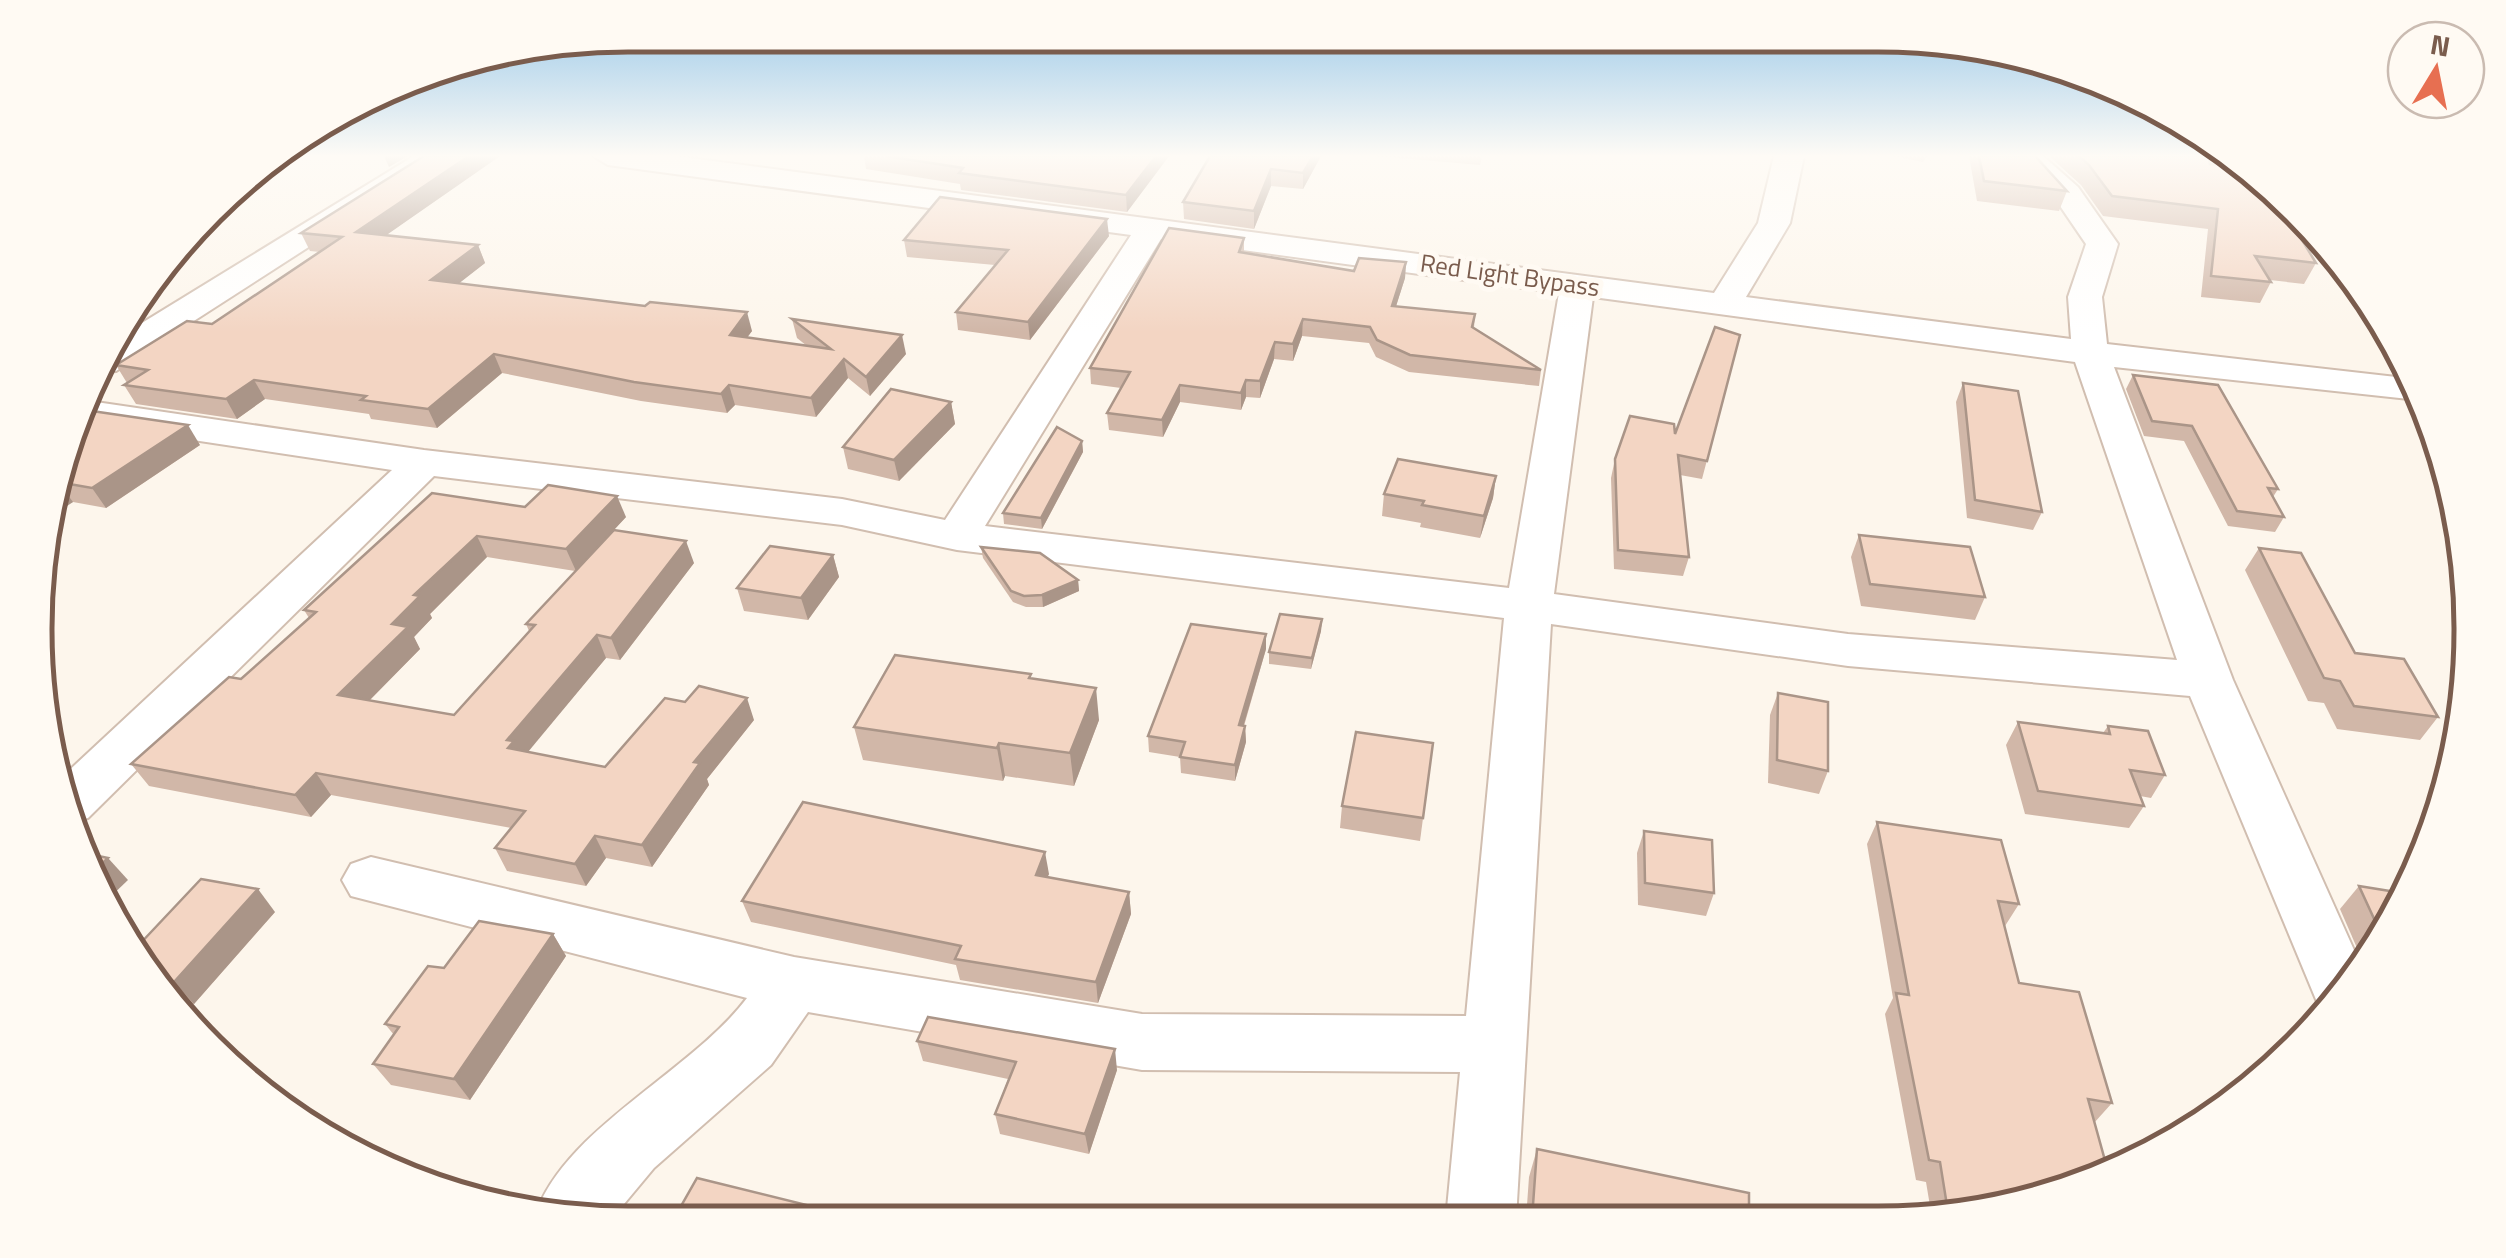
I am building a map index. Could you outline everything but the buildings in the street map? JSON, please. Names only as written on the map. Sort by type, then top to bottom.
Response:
[{"type":"street","points":[[127,346],[340,215]]},
{"type":"street","name":"Red Light Bypass","points":[[1065,215],[2090,353],[2401,389]]},
{"type":"street","points":[[1724,305],[1776,215]]},
{"type":"street","points":[[2081,215],[2102,244],[2085,297],[2090,353],[2208,680],[2336,977]]},
{"type":"street","points":[[957,536],[1153,226]]},
{"type":"street","points":[[1482,1206],[1529,606],[1577,284]]},
{"type":"street","points":[[94,413],[424,462],[842,512],[957,536],[1529,606],[1848,650],[2208,680]]},
{"type":"street","points":[[77,795],[424,462]]},
{"type":"street","points":[[371,880],[794,982],[1142,1042],[1494,1044]]},
{"type":"street","points":[[580,1203],[630,1144],[748,1045],[794,982]]}]
